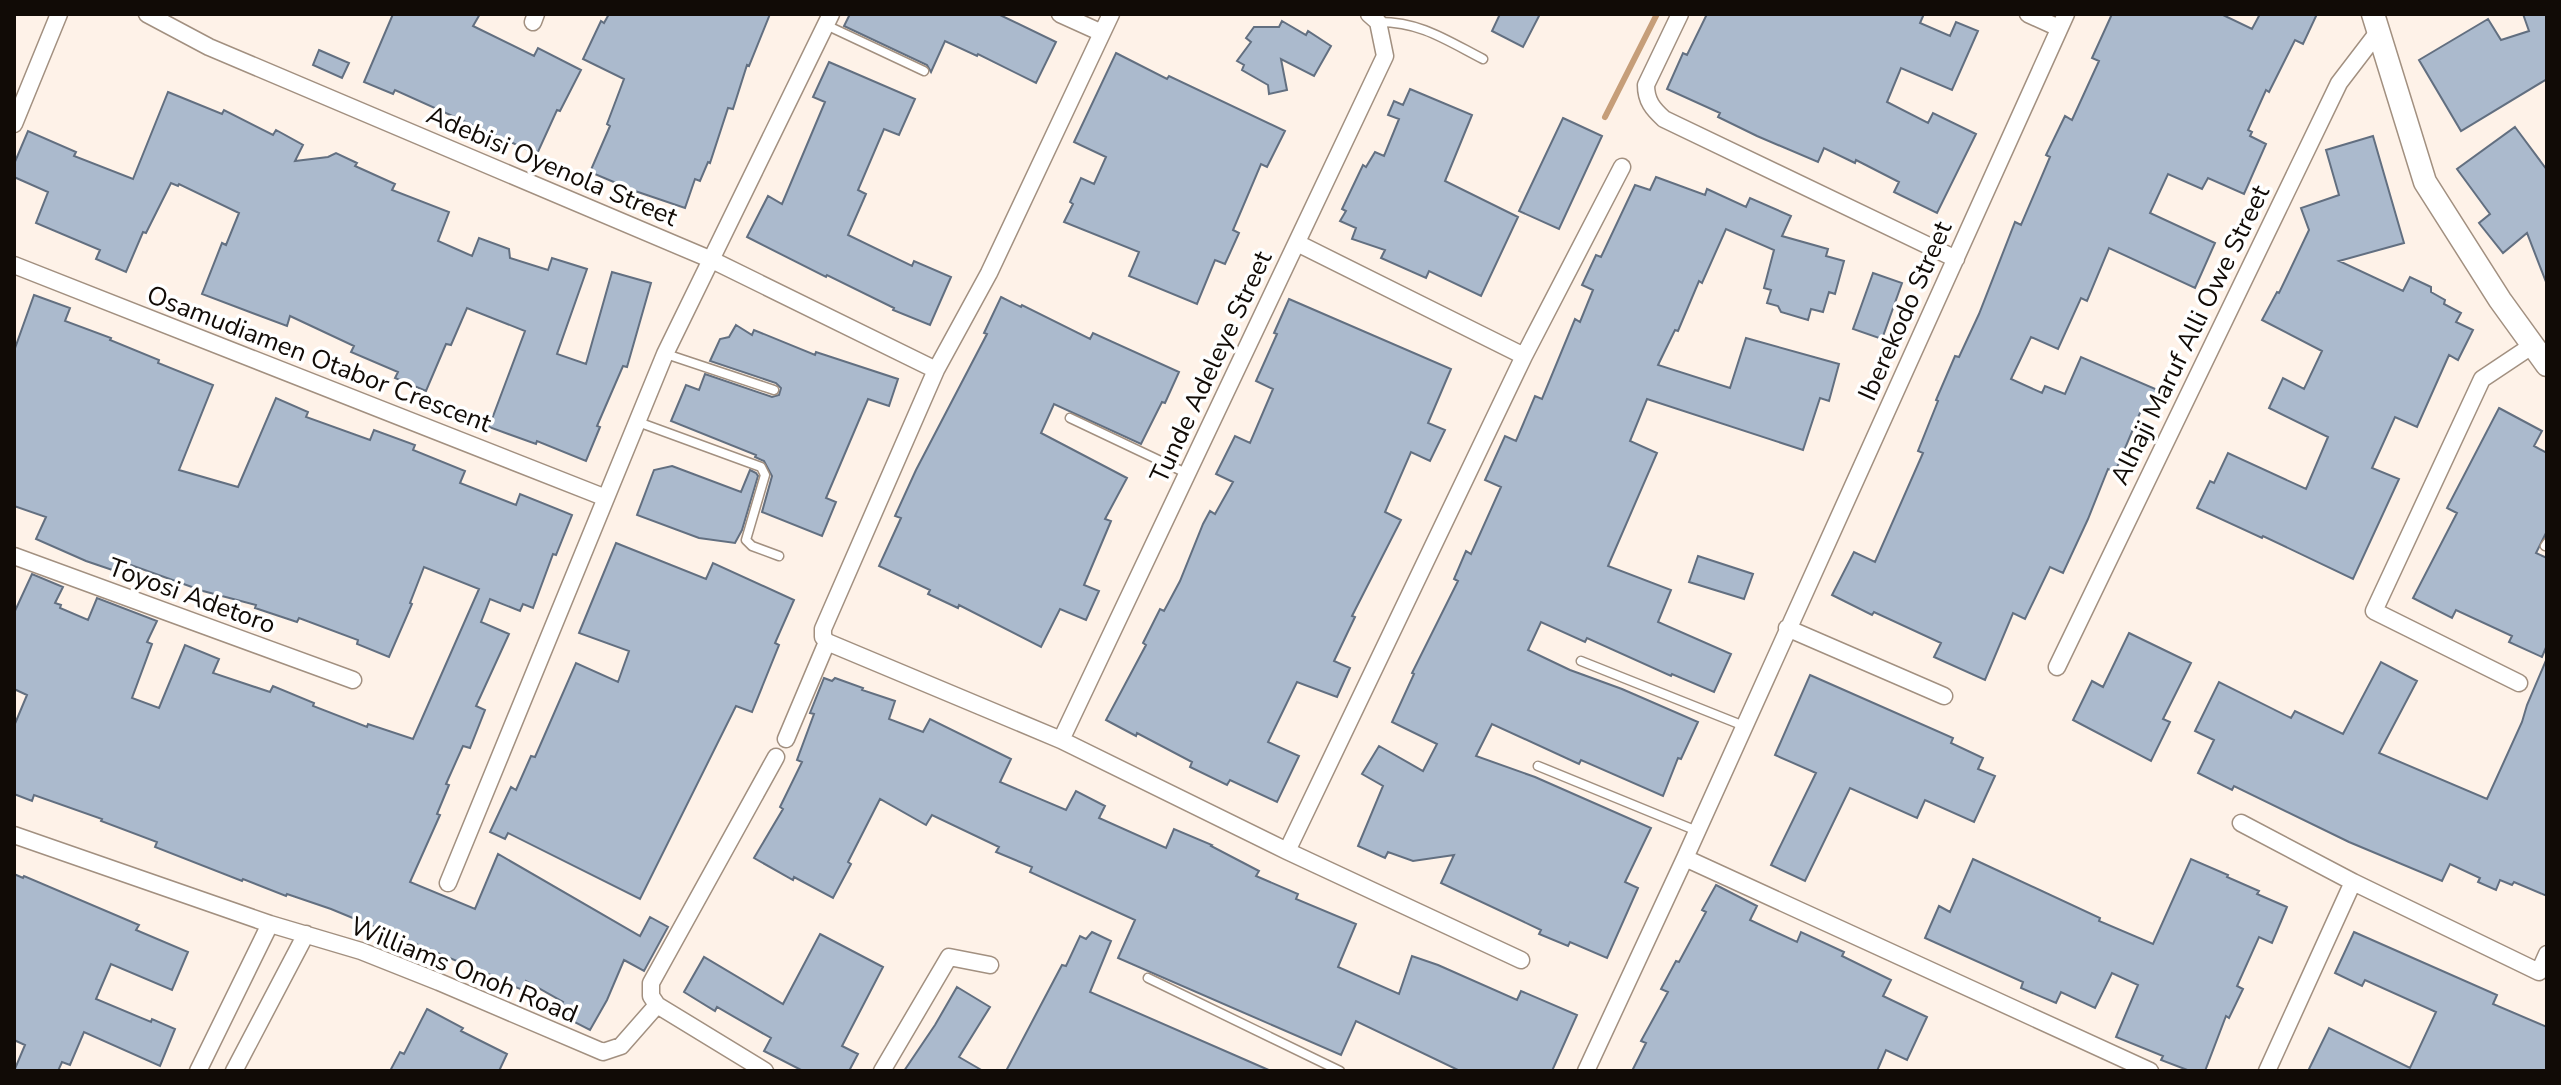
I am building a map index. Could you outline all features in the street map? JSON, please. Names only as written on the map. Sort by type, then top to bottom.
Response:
[{"type":"street","points":[[14,124],[20,98],[59,14]]},
{"type":"street","name":"Adebisi Oyenola Street","points":[[147,14],[209,47],[712,260],[936,370]]},
{"type":"street","points":[[1060,14],[1102,33]]},
{"type":"street","points":[[1111,14],[989,273],[936,370],[823,629],[823,637],[827,642],[1061,740],[1287,851],[1521,960]]},
{"type":"street","points":[[1680,14],[1646,85],[1646,98],[1664,119],[1956,259]]},
{"type":"street","points":[[2028,14],[2062,21]]},
{"type":"street","name":"Tunde Adeleye Street","points":[[1061,740],[1385,56],[1373,18]]},
{"type":"street","points":[[448,883],[665,354],[828,19]]},
{"type":"street","name":"Iberekodo Street","points":[[1586,1071],[2062,21]]},
{"type":"street","points":[[2376,23],[2425,182],[2500,300],[2547,365]]},
{"type":"street","name":"Alhaji Maruf Alli Owe Street","points":[[2057,667],[2339,83],[2376,23]]},
{"type":"street","points":[[1287,851],[1524,356],[1622,167]]},
{"type":"street","points":[[1297,243],[1524,356]]},
{"type":"street","name":"Osamudiamen Otabor Crescent","points":[[14,265],[606,498]]},
{"type":"street","points":[[2519,683],[2374,611],[2482,379],[2533,345]]},
{"type":"street","name":"Toyosi Adetoro","points":[[14,556],[353,680]]},
{"type":"street","points":[[1787,628],[1944,696]]},
{"type":"street","points":[[786,739],[827,642]]},
{"type":"street","points":[[765,1071],[657,1005],[651,996],[651,983],[776,757]]},
{"type":"street","points":[[2241,823],[2353,882],[2543,974],[2547,954]]},
{"type":"street","name":"Williams Onoh Road","points":[[14,835],[270,924],[361,951],[603,1052],[621,1046],[657,1005]]},
{"type":"street","points":[[1685,858],[2150,1071]]},
{"type":"street","points":[[2267,1071],[2353,882]]},
{"type":"street","points":[[198,1071],[270,924]]},
{"type":"street","points":[[234,1071],[306,934]]},
{"type":"street","points":[[882,1071],[949,957],[990,965]]},
{"type":"lane","points":[[1373,18],[1425,29],[1483,59]]},
{"type":"lane","points":[[828,19],[924,71]]},
{"type":"lane","points":[[665,354],[774,390]]},
{"type":"lane","points":[[1070,418],[1187,474]]},
{"type":"lane","points":[[638,422],[761,467],[765,475],[746,540],[752,546],[779,556]]},
{"type":"lane","points":[[1581,661],[1744,726]]},
{"type":"lane","points":[[1538,766],[1697,831]]},
{"type":"lane","points":[[1148,978],[1340,1071]]},
{"type":"building","points":[[393,14],[480,14],[473,26],[534,56],[538,48],[581,70],[560,111],[557,110],[537,154],[395,90],[393,94],[364,82]]},
{"type":"building","points":[[609,14],[770,14],[747,65],[733,109],[728,108],[710,163],[700,181],[695,179],[685,208],[590,172],[610,126],[607,124],[624,79],[583,59],[601,21],[604,23]]},
{"type":"building","points":[[850,14],[998,14],[1056,42],[1036,83],[945,41],[931,72],[927,65],[844,26]]},
{"type":"building","points":[[1500,14],[1540,14],[1523,47],[1492,31]]},
{"type":"building","points":[[1707,14],[1924,14],[1920,23],[1950,36],[1956,22],[1978,31],[1952,90],[1901,68],[1887,102],[1928,123],[1933,113],[1976,134],[1937,213],[1894,192],[1899,182],[1856,160],[1855,163],[1824,148],[1818,162],[1757,136],[1718,117],[1720,113],[1667,89],[1683,53],[1687,55]]},
{"type":"building","points":[[2112,14],[2221,14],[2252,29],[2260,14],[2317,14],[2303,44],[2295,40],[2269,92],[2266,90],[2248,130],[2252,132],[2250,136],[2266,144],[2244,194],[2208,178],[2202,189],[2168,174],[2150,213],[2215,243],[2195,288],[2109,248],[2087,301],[2081,298],[2058,349],[2031,337],[2011,379],[2042,393],[2045,386],[2065,394],[2081,357],[2160,391],[2151,412],[2142,408],[2115,472],[2108,469],[2063,573],[2050,567],[2025,619],[2013,613],[1985,680],[1934,657],[1941,643],[1832,595],[1854,552],[1875,562],[1923,453],[1918,451],[1955,356],[1959,357],[1979,314],[2015,222],[2021,225],[2050,157],[2046,155],[2065,116],[2072,120],[2099,61],[2092,58]]},
{"type":"building","points":[[2523,14],[2547,14],[2547,79],[2461,131],[2419,60],[2488,19],[2501,40],[2529,31]]},
{"type":"building","points":[[1282,21],[1306,35],[1308,31],[1331,46],[1314,76],[1281,59],[1287,90],[1269,94],[1268,85],[1242,70],[1244,65],[1237,61],[1251,42],[1246,38],[1254,27],[1279,27]]},
{"type":"building","points":[[319,50],[349,63],[342,78],[313,65]]},
{"type":"building","points":[[1116,53],[1285,131],[1267,167],[1261,164],[1233,230],[1239,233],[1225,264],[1215,260],[1197,304],[1129,276],[1139,252],[1064,222],[1081,178],[1094,184],[1106,157],[1074,142]]},
{"type":"building","points":[[829,62],[915,99],[899,135],[884,129],[858,190],[866,194],[848,235],[912,266],[914,261],[951,277],[930,325],[893,310],[747,237],[768,196],[782,204],[825,102],[813,97]]},
{"type":"building","points":[[1410,89],[1472,115],[1445,181],[1518,217],[1481,296],[1429,271],[1426,278],[1381,258],[1385,250],[1352,239],[1356,228],[1340,221],[1346,211],[1342,209],[1363,165],[1366,167],[1375,152],[1384,156],[1399,119],[1388,115],[1394,101],[1403,105]]},
{"type":"building","points":[[168,92],[222,114],[224,110],[273,135],[276,130],[303,145],[295,161],[336,153],[357,163],[355,166],[395,184],[392,190],[449,212],[438,241],[472,256],[479,238],[509,249],[510,258],[548,270],[552,258],[587,269],[557,354],[586,364],[612,272],[651,283],[627,367],[623,366],[597,426],[600,427],[586,461],[537,441],[536,444],[489,427],[525,331],[467,308],[451,345],[446,344],[426,391],[395,378],[398,372],[351,352],[354,346],[290,316],[287,326],[202,294],[222,243],[226,245],[239,213],[179,184],[171,183],[146,233],[143,232],[126,272],[96,259],[100,250],[36,223],[48,192],[14,177],[14,164],[28,131],[76,152],[74,156],[133,179]]},
{"type":"building","points":[[1563,118],[1602,136],[1559,229],[1519,211]]},
{"type":"building","points":[[2515,127],[2547,170],[2546,282],[2527,233],[2503,253],[2479,223],[2490,214],[2457,169]]},
{"type":"building","points":[[2373,136],[2404,243],[2339,261],[2403,291],[2410,277],[2431,287],[2431,292],[2445,300],[2444,304],[2461,313],[2456,322],[2473,330],[2458,360],[2449,355],[2417,427],[2395,417],[2372,468],[2399,479],[2353,579],[2197,508],[2210,481],[2214,483],[2228,453],[2306,489],[2328,437],[2269,408],[2283,378],[2304,389],[2322,351],[2262,320],[2279,293],[2309,230],[2301,208],[2339,195],[2326,150]]},
{"type":"building","points":[[1656,177],[1705,195],[1707,189],[1746,207],[1750,198],[1791,216],[1782,236],[1828,249],[1826,256],[1844,261],[1835,294],[1829,292],[1823,312],[1811,309],[1808,320],[1781,312],[1778,306],[1767,303],[1771,290],[1764,288],[1774,250],[1726,229],[1678,331],[1675,330],[1658,365],[1730,388],[1746,338],[1839,364],[1829,401],[1820,398],[1803,450],[1647,399],[1630,441],[1657,453],[1608,566],[1671,590],[1658,622],[1731,654],[1714,692],[1587,638],[1585,642],[1541,622],[1528,650],[1698,722],[1681,759],[1678,758],[1663,796],[1581,760],[1579,764],[1492,724],[1476,756],[1535,777],[1651,828],[1625,882],[1638,888],[1607,958],[1570,942],[1568,946],[1539,934],[1541,930],[1441,883],[1454,855],[1413,861],[1388,852],[1385,858],[1358,846],[1383,786],[1362,774],[1379,746],[1423,771],[1437,744],[1392,722],[1412,673],[1458,581],[1454,579],[1466,551],[1471,554],[1501,487],[1485,480],[1505,436],[1516,441],[1535,396],[1542,399],[1575,319],[1580,322],[1593,290],[1582,285],[1596,255],[1601,257],[1635,185],[1650,190]]},
{"type":"building","points":[[1873,273],[1902,283],[1882,339],[1853,329]]},
{"type":"building","points":[[34,295],[70,308],[65,321],[111,338],[159,360],[158,363],[213,385],[179,470],[238,487],[276,398],[308,412],[306,417],[370,440],[374,430],[415,445],[413,450],[465,471],[460,483],[516,505],[520,494],[572,515],[556,555],[553,554],[533,608],[523,604],[520,611],[490,599],[481,622],[509,634],[476,706],[485,710],[470,748],[463,746],[446,784],[449,785],[437,814],[440,815],[410,882],[475,909],[498,854],[640,936],[650,917],[668,927],[644,971],[624,960],[590,1030],[557,1013],[563,1002],[526,981],[523,990],[331,909],[242,881],[155,847],[157,842],[102,819],[34,795],[32,801],[14,794],[14,726],[27,695],[14,689],[14,613],[32,574],[63,587],[55,603],[88,620],[97,598],[157,621],[147,642],[152,644],[132,698],[159,708],[185,645],[219,659],[213,673],[270,692],[273,686],[367,727],[368,724],[413,739],[479,589],[424,567],[389,657],[357,644],[358,640],[299,618],[297,622],[255,608],[256,605],[203,591],[131,565],[127,575],[36,539],[46,517],[14,506],[14,351]]},
{"type":"building","points":[[1001,297],[1090,339],[1093,333],[1179,372],[1141,444],[1054,404],[1041,433],[1127,478],[1105,519],[1111,521],[1084,585],[1099,591],[1086,620],[1060,609],[1041,647],[959,605],[958,608],[928,594],[930,590],[879,566],[901,518],[895,516],[987,334],[984,333]]},
{"type":"building","points":[[1289,299],[1451,369],[1428,423],[1445,430],[1430,461],[1411,452],[1385,512],[1401,520],[1352,616],[1355,617],[1334,661],[1350,668],[1337,697],[1297,682],[1268,742],[1299,756],[1277,802],[1230,780],[1227,785],[1190,767],[1192,762],[1106,720],[1146,645],[1143,643],[1160,609],[1164,611],[1180,581],[1203,524],[1210,511],[1215,514],[1233,482],[1216,474],[1235,436],[1250,443],[1273,389],[1256,381]]},
{"type":"building","points":[[736,325],[752,335],[754,330],[815,355],[816,352],[898,379],[889,406],[868,399],[826,498],[836,502],[822,536],[762,512],[772,476],[764,461],[671,421],[686,385],[699,390],[705,374],[772,397],[779,395],[781,388],[776,383],[710,361],[720,339],[729,337]]},
{"type":"building","points":[[2499,408],[2542,431],[2534,446],[2547,453],[2547,531],[2536,553],[2547,558],[2547,645],[2542,657],[2509,642],[2512,636],[2456,610],[2452,618],[2413,598],[2457,513],[2447,508]]},
{"type":"building","points":[[672,466],[741,492],[750,470],[756,473],[758,476],[742,530],[735,543],[699,538],[637,515],[654,470]]},
{"type":"building","points":[[616,543],[706,579],[713,563],[794,600],[775,643],[779,645],[752,712],[736,706],[640,899],[508,833],[505,839],[490,832],[511,787],[516,790],[531,756],[535,757],[576,663],[618,682],[629,651],[579,633]]},
{"type":"building","points":[[1698,556],[1753,574],[1744,599],[1689,582]]},
{"type":"building","points":[[2129,633],[2191,663],[2163,719],[2170,722],[2151,761],[2073,720],[2092,681],[2103,687]]},
{"type":"building","points":[[2547,658],[2547,896],[2514,882],[2512,885],[2500,880],[2496,890],[2478,882],[2480,878],[2450,864],[2442,881],[2349,842],[2234,786],[2232,790],[2198,773],[2214,740],[2195,731],[2219,682],[2291,718],[2295,711],[2343,734],[2381,662],[2417,681],[2379,753],[2487,799]]},
{"type":"building","points":[[1810,675],[1953,738],[1951,743],[1983,758],[1978,769],[1995,776],[1974,822],[1925,800],[1917,818],[1850,788],[1805,881],[1771,865],[1816,773],[1775,755]]},
{"type":"building","points":[[824,678],[832,681],[835,678],[895,701],[889,719],[923,732],[930,719],[1011,759],[1000,782],[1066,810],[1076,791],[1105,806],[1099,818],[1166,848],[1174,829],[1212,845],[1259,871],[1256,876],[1298,894],[1296,899],[1356,924],[1338,967],[1399,994],[1412,956],[1517,1000],[1521,991],[1577,1015],[1552,1071],[1460,1071],[1356,1021],[1341,1055],[1118,958],[1135,920],[1030,872],[1032,867],[996,852],[999,847],[932,815],[926,825],[880,799],[833,898],[794,877],[793,880],[754,858],[783,809],[780,807],[802,762],[797,760]]},
{"type":"building","points":[[1973,859],[2153,944],[2191,859],[2287,907],[2272,943],[2259,937],[2237,986],[2243,989],[2229,1018],[2226,1016],[2205,1071],[2190,1071],[2116,1037],[2138,985],[2112,973],[2095,1008],[2061,992],[2056,1003],[2021,988],[2023,982],[1925,938],[1939,906],[1950,912]]},
{"type":"building","points":[[14,874],[139,925],[136,930],[188,952],[172,990],[111,964],[96,999],[175,1029],[160,1066],[84,1032],[70,1065],[62,1062],[58,1071],[14,1071],[25,1045],[14,1040]]},
{"type":"building","points":[[1716,885],[1757,906],[1750,920],[1797,942],[1801,932],[1844,952],[1842,956],[1891,980],[1883,996],[1927,1017],[1907,1060],[1886,1050],[1877,1071],[1632,1071],[1646,1043],[1641,1041],[1668,992],[1661,989],[1706,912],[1702,910]]},
{"type":"building","points":[[1092,932],[1111,941],[1090,992],[1271,1071],[1006,1071],[1062,965],[1066,966],[1080,936],[1086,939]]},
{"type":"building","points":[[2354,932],[2497,995],[2493,1004],[2547,1027],[2547,1071],[2308,1071],[2329,1028],[2410,1068],[2436,1012],[2365,980],[2362,986],[2335,973]]},
{"type":"building","points":[[820,934],[883,967],[842,1046],[858,1054],[849,1071],[803,1071],[764,1051],[771,1038],[684,992],[704,957],[783,1004]]},
{"type":"building","points":[[957,987],[990,1007],[959,1057],[983,1071],[904,1071],[935,1025]]},
{"type":"building","points":[[427,1009],[463,1028],[461,1031],[507,1054],[499,1071],[390,1071],[400,1052],[404,1054]]},
{"type":"waterway","points":[[1605,117],[1657,14]]}]
